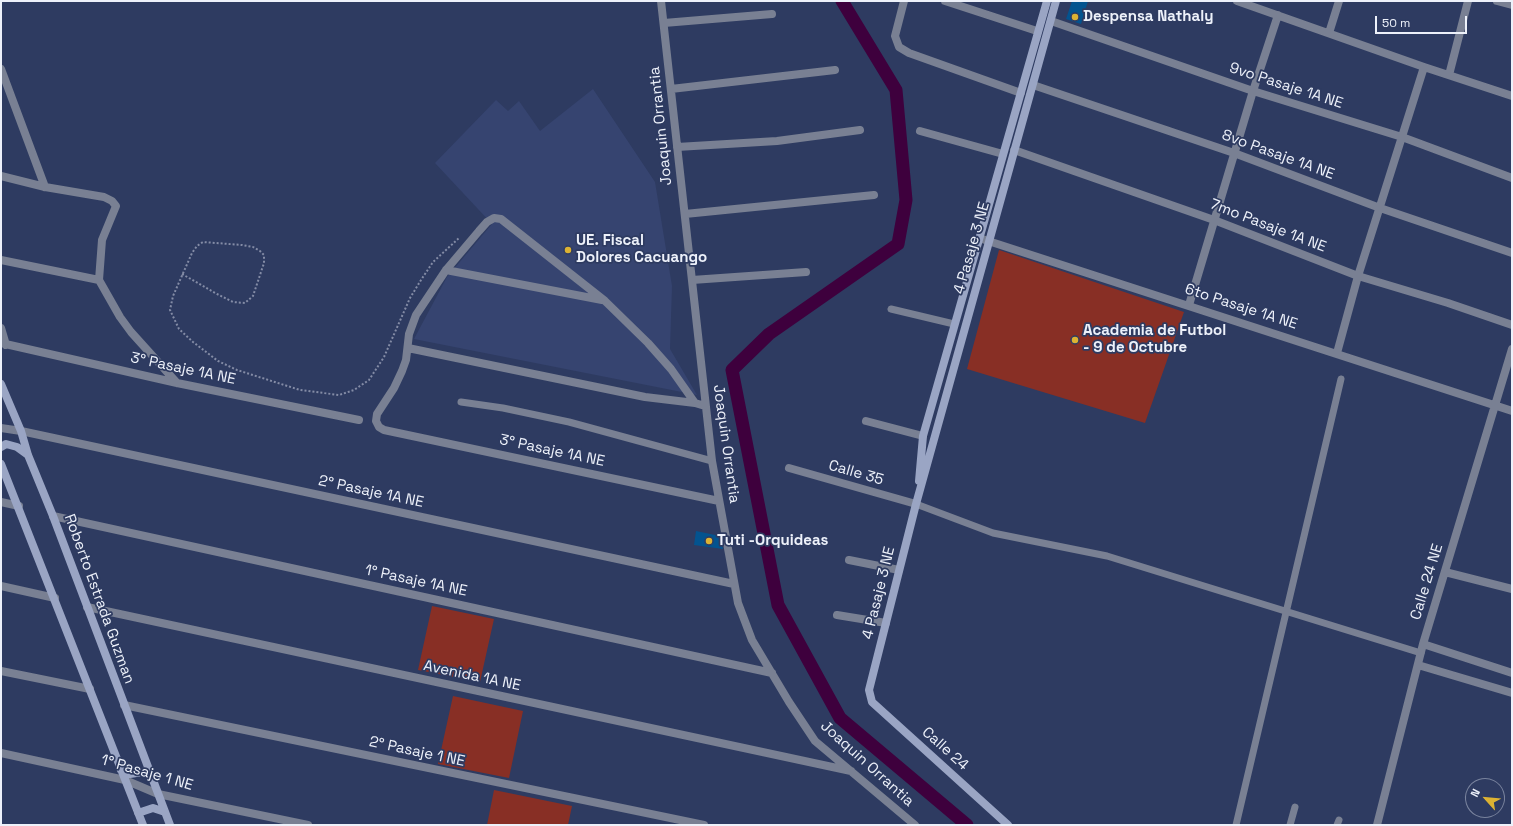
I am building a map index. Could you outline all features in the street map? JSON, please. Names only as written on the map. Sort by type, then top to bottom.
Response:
[{"type":"street","name":"Joaquin Orrantia","points":[[661,1],[712,461],[738,603],[752,640],[789,702],[815,741],[915,825]]},
{"type":"street","points":[[904,1],[895,36],[899,47],[909,53],[1021,93]]},
{"type":"street","points":[[945,1],[1037,31]]},
{"type":"street","name":"4 Pasaje 3 NE","points":[[916,504],[923,436],[1021,93],[1037,31],[1047,1]]},
{"type":"street","name":"4 Pasaje 3 NE","points":[[869,690],[916,504],[1056,1]]},
{"type":"street","points":[[1237,1],[1424,67],[1512,96]]},
{"type":"street","points":[[1330,33],[1339,1]]},
{"type":"street","points":[[1449,75],[1468,1]]},
{"type":"street","points":[[1497,1],[1512,5]]},
{"type":"street","points":[[664,23],[772,14]]},
{"type":"street","points":[[1189,305],[1253,91],[1278,15]]},
{"type":"street","name":"9vo Pasaje 1A NE","points":[[1050,21],[1253,91],[1402,137],[1512,178]]},
{"type":"street","points":[[1337,353],[1358,276],[1424,67]]},
{"type":"street","points":[[1,69],[45,187]]},
{"type":"street","points":[[671,89],[835,70]]},
{"type":"street","name":"8vo Pasaje 1A NE","points":[[1032,85],[1234,153],[1380,208],[1512,253]]},
{"type":"street","points":[[677,147],[777,141],[860,130]]},
{"type":"street","points":[[920,131],[1003,154]]},
{"type":"street","name":"7mo Pasaje 1A NE","points":[[1014,150],[1214,220],[1358,276],[1448,303],[1512,325]]},
{"type":"street","points":[[1,176],[45,187],[104,197],[112,201],[116,206],[102,240],[99,280],[131,332],[177,383]]},
{"type":"street","points":[[685,214],[874,195]]},
{"type":"street","points":[[695,403],[671,369],[648,343],[605,300],[501,219],[494,218],[487,222],[446,270],[416,315],[409,334],[408,348],[645,397],[695,403],[705,406]]},
{"type":"street","name":"6to Pasaje 1A NE","points":[[979,238],[1512,411]]},
{"type":"street","points":[[1,260],[99,280]]},
{"type":"street","points":[[446,270],[605,300]]},
{"type":"street","points":[[692,280],[806,272]]},
{"type":"street","points":[[1,328],[4,344]]},
{"type":"street","name":"3° Pasaje 1A NE","points":[[4,344],[177,383],[359,420]]},
{"type":"street","name":"3° Pasaje 1A NE","points":[[408,348],[402,371],[394,388],[377,414],[376,421],[384,430],[720,501]]},
{"type":"street","name":"Calle 24 NE","points":[[1377,825],[1422,649],[1512,349]]},
{"type":"street","name":"Roberto Estrada Guzman","points":[[1,384],[21,431],[28,456],[53,516],[170,825]]},
{"type":"street","points":[[1,406],[8,401]]},
{"type":"street","points":[[866,422],[923,436]]},
{"type":"street","name":"2° Pasaje 1A NE","points":[[1,428],[21,431],[734,584]]},
{"type":"street","points":[[1,447],[6,444],[17,447],[28,456]]},
{"type":"street","points":[[1,464],[19,506],[143,825]]},
{"type":"street","name":"Calle 35","points":[[789,468],[916,504]]},
{"type":"street","points":[[1,502],[19,506]]},
{"type":"street","name":"1° Pasaje 1A NE","points":[[53,516],[772,673]]},
{"type":"street","points":[[849,560],[899,570]]},
{"type":"street","points":[[1445,572],[1512,589]]},
{"type":"street","points":[[1,586],[54,598]]},
{"type":"street","name":"Avenida 1A NE","points":[[87,607],[852,772]]},
{"type":"street","points":[[837,615],[886,624]]},
{"type":"street","points":[[1422,649],[1512,673]]},
{"type":"street","points":[[1418,665],[1512,693]]},
{"type":"street","points":[[1,671],[90,689]]},
{"type":"street","name":"Calle 24","points":[[869,690],[872,702],[1008,825]]},
{"type":"street","name":"2° Pasaje 1 NE","points":[[124,706],[704,825]]},
{"type":"street","name":"1° Pasaje 1 NE","points":[[1,753],[125,780],[158,794],[308,825]]},
{"type":"street","points":[[121,770],[130,774],[149,771]]},
{"type":"street","points":[[138,813],[153,808],[165,812]]},
{"type":"lane","points":[[892,308],[954,324]]},
{"type":"lane","points":[[1236,825],[1341,379]]},
{"type":"lane","points":[[461,402],[503,408],[569,422],[712,461]]},
{"type":"lane","points":[[916,504],[993,533],[1107,556],[1287,611],[1422,649]]},
{"type":"lane","points":[[1290,825],[1295,808]]},
{"type":"path","points":[[182,274],[215,294],[233,302],[245,303],[253,296],[264,263],[264,255],[253,247],[203,242],[197,246],[192,253],[182,274],[173,296],[170,310],[179,329],[218,361],[276,384],[318,394],[339,395],[354,390],[368,380],[384,358],[410,298],[433,262],[452,243],[463,236],[478,231]]},
{"type":"shaded area","name":"UE. Fiscal Dolores Cacuango","points":[[593,89],[655,182],[672,286],[670,349],[697,395],[414,339],[447,277],[492,224],[435,163],[496,100],[508,111],[519,101],[540,131]]},
{"type":"shaded area","name":"Academia de Futbol - 9 de Octubre","points":[[999,250],[1184,312],[1145,423],[967,369]]},
{"type":"shaded area","points":[[432,606],[494,619],[480,682],[418,670]]},
{"type":"shaded area","points":[[453,696],[523,711],[509,778],[438,764]]},
{"type":"shaded area","points":[[494,790],[572,806],[568,825],[487,825]]},
{"type":"building","points":[[1072,1],[1088,1],[1081,24],[1066,19]]},
{"type":"building","name":"Tuti -Orquideas","points":[[696,531],[720,536],[723,549],[694,545]]},
{"type":"waterway","points":[[842,1],[896,90],[906,200],[898,244],[769,334],[732,370],[778,605],[840,718],[967,825]]},
{"type":"place","name":"Despensa Nathaly","points":[[1075,17]]},
{"type":"place","name":"UE. Fiscal Dolores Cacuango","points":[[568,250]]},
{"type":"place","name":"Academia de Futbol - 9 de Octubre","points":[[1075,340]]},
{"type":"place","name":"Tuti -Orquideas","points":[[709,541]]}]
